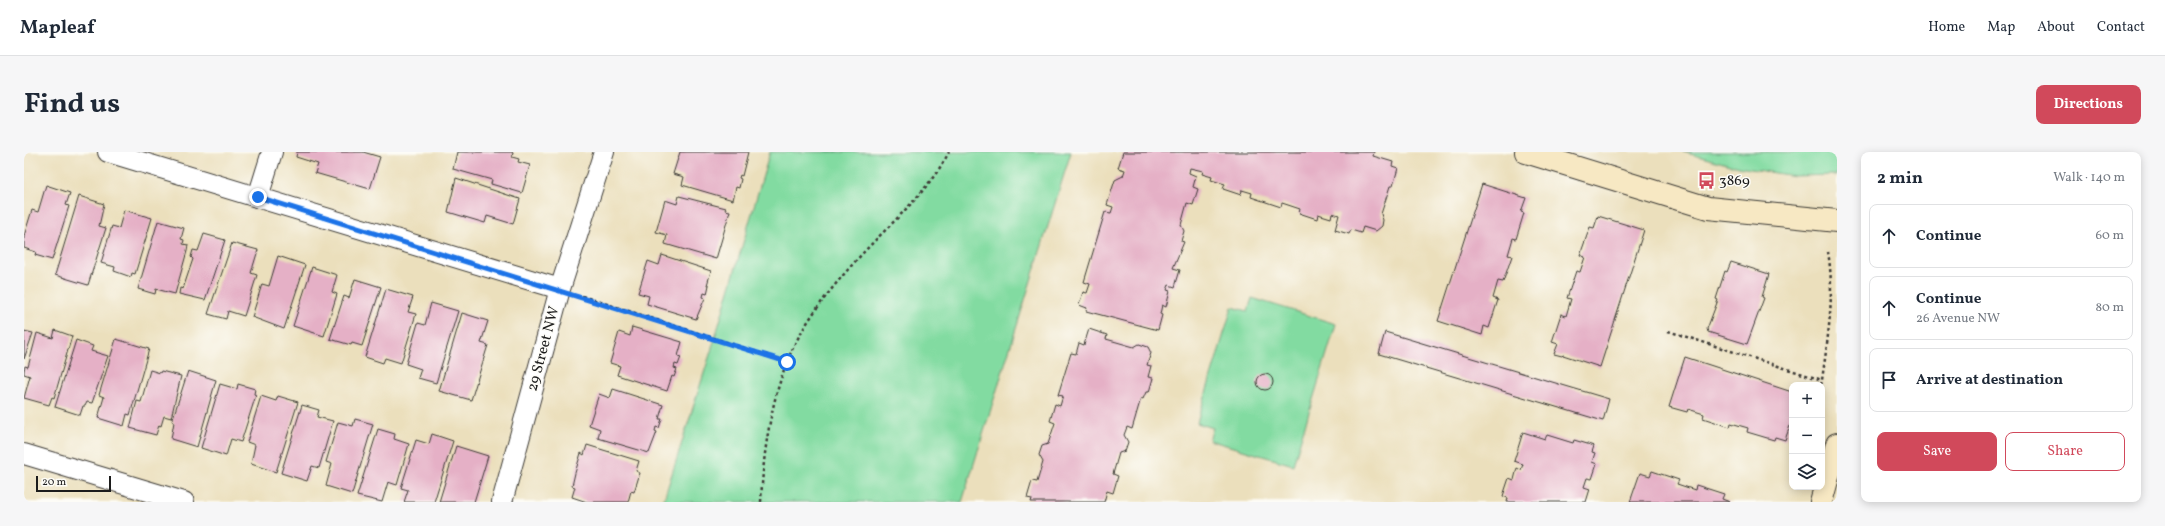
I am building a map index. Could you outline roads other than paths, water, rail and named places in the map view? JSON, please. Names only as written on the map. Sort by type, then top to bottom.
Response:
[{"type":"street","points":[[108,152],[560,289]]},
{"type":"street","points":[[258,197],[272,152]]},
{"type":"street","name":"29 Street NW","points":[[502,502],[560,289],[604,152]]},
{"type":"street","points":[[1526,152],[1708,208],[1837,221]]},
{"type":"street","points":[[1821,502],[1837,444]]},
{"type":"street","points":[[24,454],[184,502]]},
{"type":"place","name":"3869","points":[[1706,181]]}]
